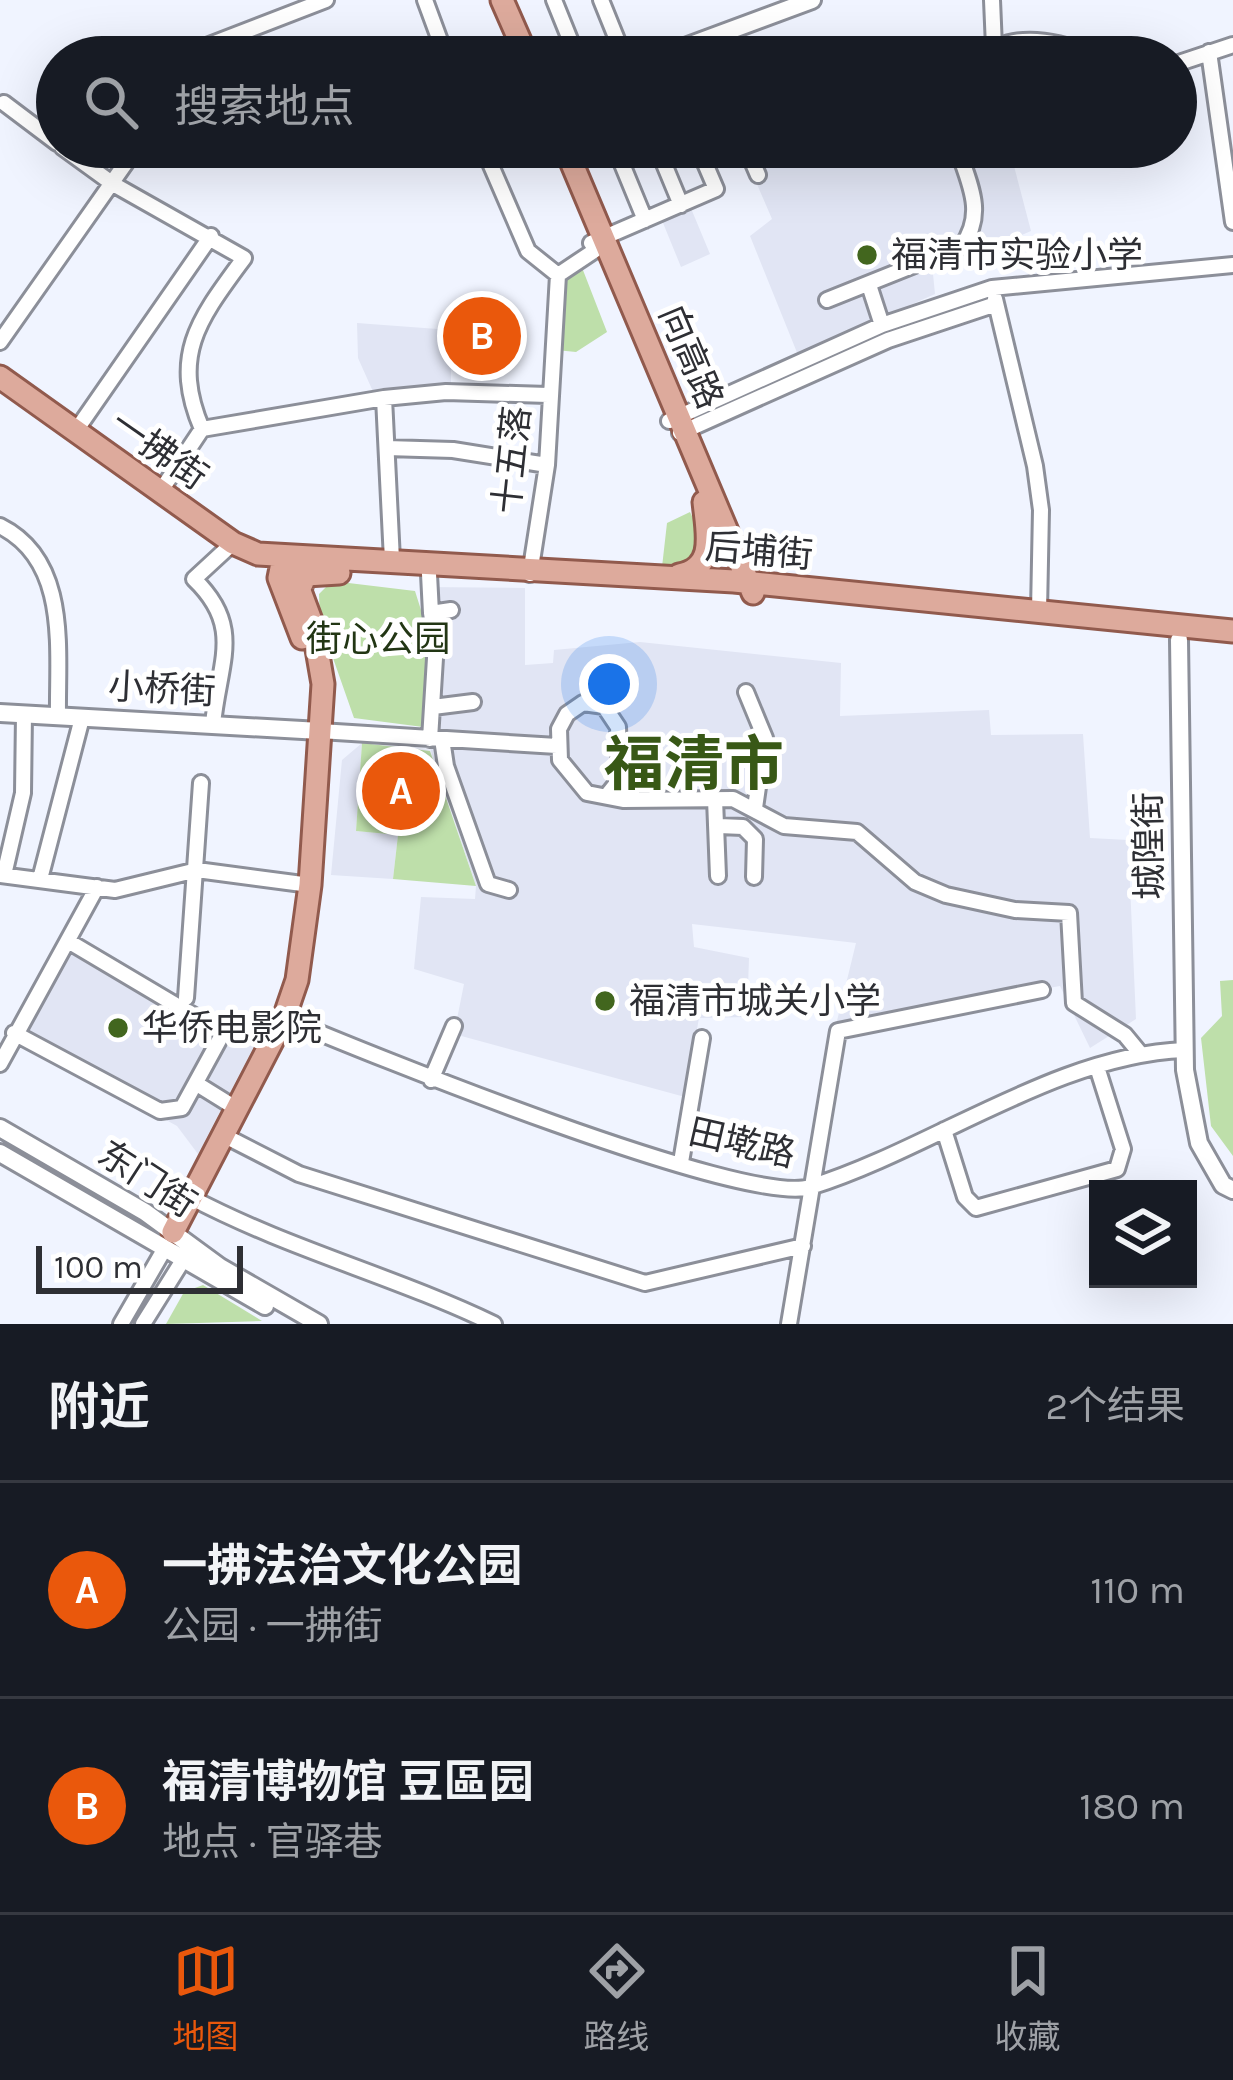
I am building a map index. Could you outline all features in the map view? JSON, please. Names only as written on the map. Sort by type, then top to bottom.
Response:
[{"type":"main road","points":[[488,0],[503,36]]},
{"type":"main road","points":[[502,0],[517,36]]},
{"type":"main road","name":"向高路","points":[[560,168],[678,426],[744,587]]},
{"type":"main road","name":"向高路","points":[[572,168],[596,243]]},
{"type":"main road","name":"一拂街","points":[[0,377],[233,544],[286,560]]},
{"type":"main road","name":"向高路","points":[[678,426],[704,502],[744,587]]},
{"type":"main road","name":"向高路","points":[[667,576],[688,574],[705,559],[704,502]]},
{"type":"main road","points":[[178,1246],[190,1197],[284,1018],[297,980],[310,885],[320,731],[319,654],[300,588],[286,560]]},
{"type":"main road","points":[[286,560],[279,578],[301,635],[311,718],[320,731]]},
{"type":"main road","name":"后埔街","points":[[286,560],[392,560],[1034,610],[1233,631]]},
{"type":"main road","name":"后埔街","points":[[300,588],[306,575],[315,573],[667,576],[1233,644]]},
{"type":"street","points":[[233,36],[326,0]]},
{"type":"street","points":[[425,0],[438,36]]},
{"type":"street","points":[[554,0],[569,36]]},
{"type":"street","points":[[601,0],[616,36]]},
{"type":"street","points":[[713,36],[812,0]]},
{"type":"street","points":[[991,36],[992,0]]},
{"type":"street","points":[[1197,56],[1233,45]]},
{"type":"street","points":[[1209,52],[1233,222]]},
{"type":"street","points":[[4,103],[36,127]]},
{"type":"street","points":[[91,168],[244,258],[207,308],[189,347],[188,396],[202,429]]},
{"type":"street","points":[[0,341],[123,168]]},
{"type":"street","points":[[492,168],[528,251],[558,275],[596,243],[716,189],[707,168]]},
{"type":"street","points":[[624,168],[646,220]]},
{"type":"street","points":[[666,168],[681,205]]},
{"type":"street","points":[[755,168],[758,175]]},
{"type":"street","points":[[827,300],[962,246],[976,226],[975,203],[964,168]]},
{"type":"street","points":[[75,432],[212,236]]},
{"type":"street","points":[[678,426],[882,325],[989,298],[1233,265]]},
{"type":"street","name":"十五落","points":[[530,573],[547,465],[558,275]]},
{"type":"street","points":[[869,285],[882,325]]},
{"type":"street","points":[[678,426],[989,298]]},
{"type":"street","points":[[989,298],[1035,466],[1041,510],[1034,610]]},
{"type":"street","points":[[160,492],[202,429],[384,398],[446,392],[548,395]]},
{"type":"street","points":[[384,398],[392,560]]},
{"type":"street","points":[[387,448],[453,450],[547,465]]},
{"type":"street","points":[[0,526],[15,533],[40,562],[54,593],[58,716]]},
{"type":"street","points":[[213,724],[227,622],[217,601],[194,579],[233,544]]},
{"type":"street","points":[[429,574],[436,739],[488,884],[509,890]]},
{"type":"street","points":[[431,613],[451,610]]},
{"type":"street","name":"城隍街","points":[[1179,640],[1184,1050],[1199,1143],[1212,1169],[1233,1190]]},
{"type":"street","points":[[746,692],[765,738],[755,808]]},
{"type":"street","points":[[608,794],[620,778],[618,727],[604,706],[592,701],[573,707],[559,729],[557,746],[572,781],[587,793],[623,800],[716,799],[755,808],[784,826],[857,832],[915,883],[946,895],[1015,910],[1070,913],[1074,1003],[1124,1035],[1139,1052]]},
{"type":"street","points":[[433,706],[473,702]]},
{"type":"street","name":"小桥街","points":[[0,713],[320,731]]},
{"type":"street","points":[[24,714],[23,793],[2,875],[115,890],[197,870],[310,885]]},
{"type":"street","points":[[40,879],[82,718]]},
{"type":"street","points":[[320,731],[557,746]]},
{"type":"street","points":[[186,998],[201,783]]},
{"type":"street","points":[[716,799],[718,876]]},
{"type":"street","points":[[719,826],[742,827],[754,839],[754,877]]},
{"type":"street","points":[[0,1064],[98,887]]},
{"type":"street","points":[[14,1033],[160,1111],[182,1108],[197,1084],[223,1034],[68,941]]},
{"type":"street","points":[[789,1324],[838,1031],[1042,990]]},
{"type":"street","name":"田墘路","points":[[284,1018],[431,1080],[741,1180],[798,1190],[1097,1067],[1139,1052],[1184,1050]]},
{"type":"street","points":[[431,1080],[454,1026]]},
{"type":"street","points":[[681,1162],[702,1038]]},
{"type":"street","points":[[944,1130],[964,1197],[976,1208],[1117,1169],[1124,1149],[1097,1067]]},
{"type":"street","points":[[197,1084],[234,1107]]},
{"type":"street","name":"东门街","points":[[0,1128],[298,1324]]},
{"type":"street","points":[[221,1134],[299,1174],[645,1283],[802,1246]]},
{"type":"street","name":"东门街","points":[[0,1154],[319,1324]]},
{"type":"street","points":[[190,1197],[271,1238],[400,1282],[494,1324]]},
{"type":"street","points":[[121,1324],[178,1246]]},
{"type":"street","points":[[143,1324],[178,1246]]},
{"type":"shaded area","name":"福清市实验小学","points":[[750,168],[1014,168],[1031,231],[933,274],[935,294],[798,355],[750,236],[772,219]]},
{"type":"shaded area","points":[[690,206],[710,254],[681,267],[661,218]]},
{"type":"shaded area","points":[[357,323],[451,330],[451,388],[375,396],[358,358]]},
{"type":"shaded area","points":[[423,587],[525,588],[525,665],[553,663],[554,650],[640,642],[841,663],[840,716],[989,710],[991,735],[1083,734],[1090,838],[1128,840],[1136,1019],[1090,1048],[1060,986],[836,1025],[856,943],[692,924],[694,947],[749,958],[747,1017],[699,1018],[685,1097],[454,1034],[464,984],[414,969],[421,897],[475,899],[476,886],[423,727],[431,642]]},
{"type":"shaded area","points":[[362,743],[356,831],[398,835],[393,879],[331,875],[342,760]]},
{"type":"shaded area","points":[[75,937],[254,1046],[198,1154],[177,1126],[19,1039]]},
{"type":"green space","points":[[581,265],[607,332],[576,352],[556,350],[562,276]]},
{"type":"green space","points":[[690,512],[701,535],[691,568],[662,567],[667,523]]},
{"type":"green space","name":"街心公园","points":[[332,581],[415,591],[431,642],[423,727],[354,718],[320,621],[319,594]]},
{"type":"green space","points":[[362,743],[430,751],[476,886],[393,879],[398,835],[356,831]]},
{"type":"green space","points":[[1233,980],[1233,1156],[1211,1126],[1201,1038],[1222,1016],[1220,981]]},
{"type":"green space","points":[[203,1285],[262,1321],[166,1324],[184,1292]]},
{"type":"place","name":"福清市实验小学","points":[[867,255]]},
{"type":"place","name":"福清博物馆 豆區园","points":[[482,336]]},
{"type":"place","name":"一拂法治文化公园","points":[[401,791]]},
{"type":"place","name":"福清市城关小学","points":[[605,1001]]},
{"type":"place","name":"华侨电影院","points":[[118,1028]]},
{"type":"district","name":"福清市","points":[[694,765]]}]
